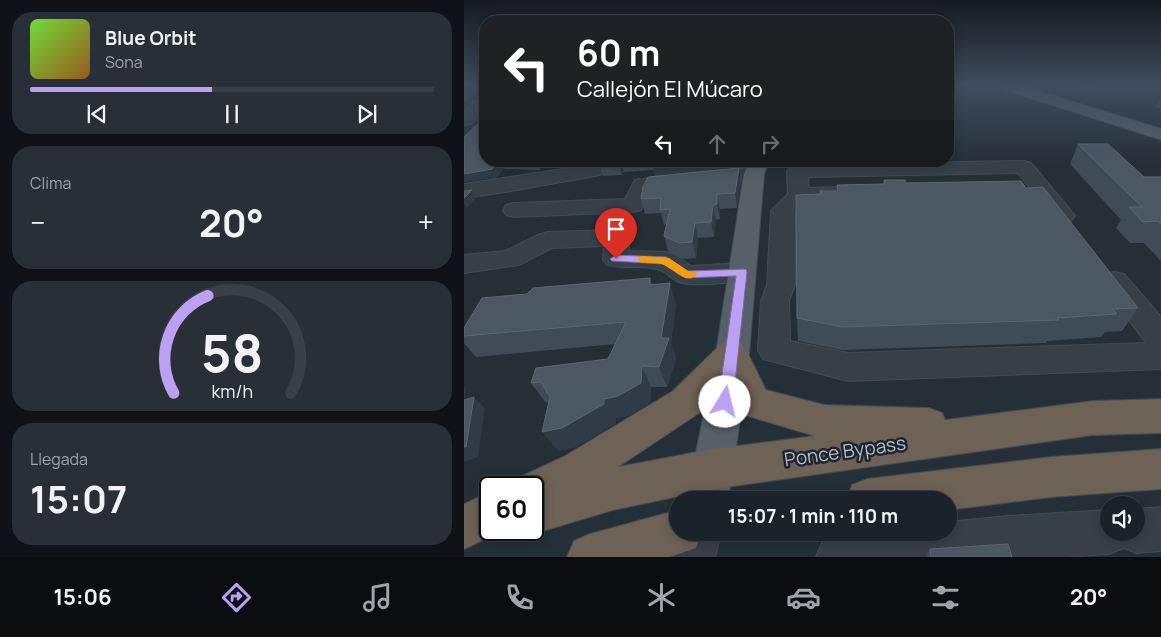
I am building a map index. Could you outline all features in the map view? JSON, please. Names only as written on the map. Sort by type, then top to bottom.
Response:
[{"type":"highway","points":[[544,488],[579,470],[686,402],[732,353],[754,403],[825,422],[1018,428]]},
{"type":"highway","name":"Ponce Bypass","points":[[544,509],[613,489],[710,484],[1018,428],[1094,418],[1161,416]]},
{"type":"highway","points":[[933,491],[1114,471],[1161,469]]},
{"type":"highway","points":[[464,527],[479,520]]},
{"type":"highway","points":[[464,533],[479,528]]},
{"type":"highway","points":[[590,557],[669,535]]},
{"type":"main road","points":[[1089,112],[1161,135]]},
{"type":"main road","points":[[710,484],[732,353],[757,168]]},
{"type":"street","points":[[464,191],[505,186],[595,170],[599,167]]},
{"type":"street","points":[[799,196],[797,171],[1024,167],[1078,235]]},
{"type":"street","points":[[514,210],[633,205],[643,185],[757,168]]},
{"type":"street","points":[[1012,190],[1042,189]]},
{"type":"street","points":[[857,194],[799,196],[783,211],[780,285],[775,301],[774,350],[848,367],[1161,356]]},
{"type":"street","points":[[464,264],[510,259],[547,240],[617,238],[616,259],[666,261],[686,274],[742,272]]},
{"type":"street","points":[[1102,265],[1161,341]]},
{"type":"street","points":[[1145,530],[1161,529]]},
{"type":"street","points":[[839,557],[1008,538],[1100,533]]},
{"type":"street","points":[[692,557],[696,541]]},
{"type":"building","points":[[479,123],[479,167],[494,167],[492,169],[464,174],[464,145],[466,143],[464,143],[464,137]]},
{"type":"building","points":[[1078,144],[1108,144],[1144,177],[1162,177],[1162,225],[1158,221],[1143,222],[1129,207],[1142,207]]},
{"type":"building","points":[[739,168],[735,193],[717,194],[717,204],[713,205],[711,222],[695,223],[692,242],[679,243],[664,236],[670,209],[660,210],[661,198],[641,199],[643,187],[648,177]]},
{"type":"building","points":[[884,180],[905,180],[906,183],[1021,181],[1026,188],[1043,187],[1138,308],[1112,309],[1117,314],[1057,318],[1059,320],[843,327],[797,318],[796,195],[821,194],[820,191],[838,191],[837,185],[885,184]]},
{"type":"building","points":[[472,190],[464,198],[464,191]]},
{"type":"building","points":[[650,278],[649,285],[670,283],[661,338],[669,338],[659,367],[642,366],[641,383],[618,396],[604,399],[604,404],[562,428],[542,432],[550,397],[541,382],[531,383],[536,368],[608,359],[626,322],[464,336],[464,328],[482,298],[527,294],[533,288]]},
{"type":"building","points":[[474,397],[466,447],[464,447],[464,400]]},
{"type":"building","points":[[1008,544],[1012,557],[931,557],[930,549]]},
{"type":"slow traffic","points":[[643,260],[666,261],[686,274],[692,274]]},
{"type":"route","points":[[616,259],[666,261],[686,274],[742,272],[725,402]]}]
